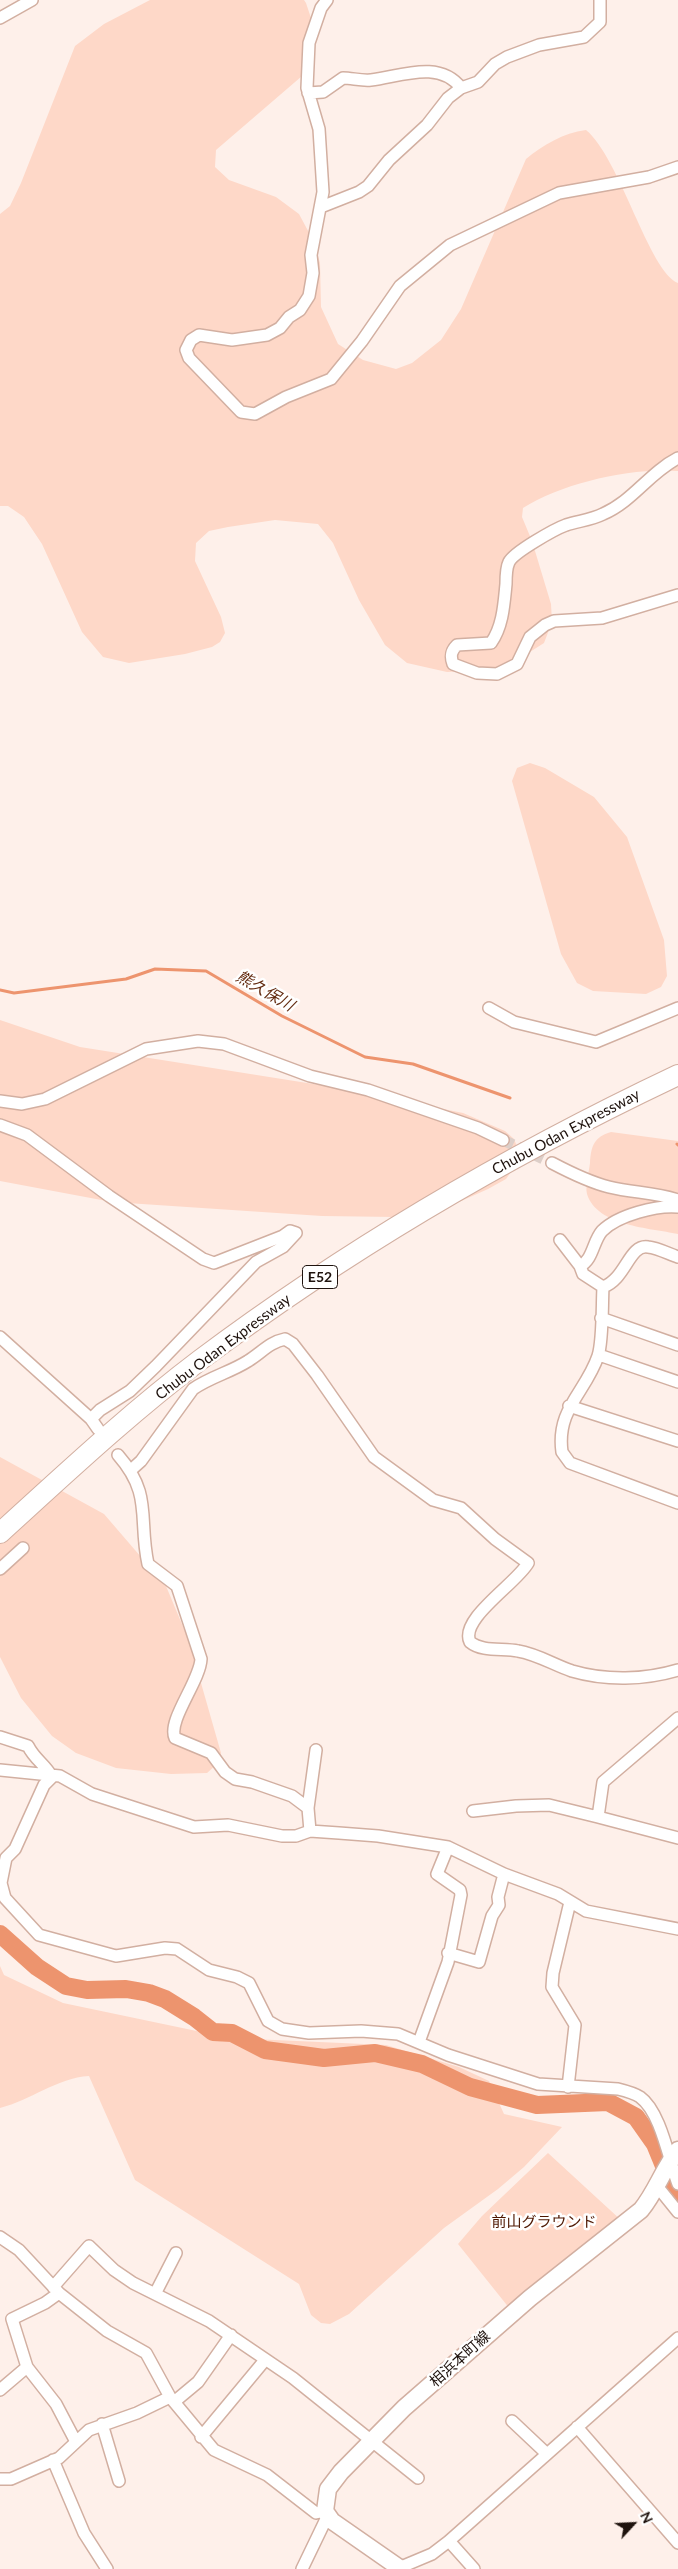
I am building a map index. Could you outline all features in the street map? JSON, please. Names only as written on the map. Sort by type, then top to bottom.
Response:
[{"type":"highway","name":"Chubu Odan Expressway","points":[[0,1533],[106,1438],[199,1362],[278,1304],[408,1222],[536,1146],[678,1075]]},
{"type":"main road","name":"相浜本町線","points":[[326,2513],[328,2490],[341,2472],[371,2441],[404,2408],[530,2298],[641,2210],[667,2167]]},
{"type":"main road","points":[[326,2513],[401,2568]]},
{"type":"street","points":[[0,18],[32,0]]},
{"type":"street","points":[[327,0],[321,8],[309,43],[308,93],[319,129],[324,192],[311,255],[313,283],[309,296],[300,310],[289,317],[280,328],[267,335],[232,340],[198,335],[188,344],[186,350],[189,358],[241,412],[247,415],[262,412],[286,397],[331,379],[362,342],[397,290],[450,245],[559,193],[649,177],[678,167]]},
{"type":"street","points":[[321,207],[359,192],[368,186],[389,160],[427,125],[448,98],[461,88],[478,82],[495,64],[506,57],[539,45],[584,37],[600,22],[600,0]]},
{"type":"street","points":[[308,93],[323,92],[343,78],[372,80],[412,71],[445,76],[461,88]]},
{"type":"street","points":[[678,458],[648,478],[634,494],[618,506],[589,520],[552,530],[517,552],[509,562],[503,612],[491,643],[457,645],[452,651],[451,658],[453,664],[477,673],[497,674],[516,664],[530,637],[536,630],[549,623],[602,618],[678,595]]},
{"type":"street","points":[[489,1008],[521,1024],[596,1042],[678,1008]]},
{"type":"street","points":[[0,1101],[22,1104],[45,1098],[146,1049],[198,1041],[224,1044],[310,1076],[368,1090],[470,1125],[504,1140]]},
{"type":"street","points":[[0,1125],[27,1135],[109,1196],[203,1259],[214,1263],[283,1236],[290,1231],[296,1233],[283,1247],[256,1262],[130,1391],[100,1410],[95,1424],[0,1337]]},
{"type":"street","points":[[552,1163],[583,1179],[609,1188],[660,1194],[678,1200]]},
{"type":"street","points":[[580,1266],[586,1264],[602,1231],[615,1222],[654,1207],[678,1207]]},
{"type":"street","points":[[560,1240],[580,1266],[583,1274],[604,1287]]},
{"type":"street","points":[[678,1258],[648,1247],[642,1247],[635,1250],[623,1272],[604,1287],[599,1355],[569,1406],[561,1448],[567,1460],[678,1503]]},
{"type":"street","points":[[601,1318],[678,1345]]},
{"type":"street","points":[[130,1470],[141,1461],[193,1390],[203,1382],[248,1361],[274,1341],[284,1339],[293,1344],[311,1367],[374,1456],[434,1500],[461,1508],[495,1539],[528,1563],[522,1574],[473,1620],[468,1632],[470,1642],[480,1647],[524,1652],[573,1671],[598,1676],[641,1678],[678,1670]]},
{"type":"street","points":[[599,1355],[678,1382]]},
{"type":"street","points":[[569,1406],[678,1441]]},
{"type":"street","points":[[118,1455],[130,1470],[141,1494],[148,1564],[176,1586],[201,1659],[199,1671],[173,1728],[175,1738],[211,1753],[225,1772],[235,1779],[252,1782],[292,1796],[308,1808]]},
{"type":"street","points":[[0,1569],[23,1548]]},
{"type":"street","points":[[598,1817],[603,1782],[678,1718]]},
{"type":"street","points":[[0,1737],[28,1746],[34,1759],[48,1769],[52,1777]]},
{"type":"street","points":[[310,1831],[308,1808],[316,1750]]},
{"type":"street","points":[[0,1770],[52,1777],[60,1776],[92,1794],[194,1827],[228,1825],[282,1836],[296,1836],[310,1831],[378,1836],[448,1848],[504,1874],[558,1894],[586,1911],[678,1929]]},
{"type":"street","points":[[52,1777],[44,1785],[15,1848],[3,1857],[1,1891],[12,1907],[39,1934],[116,1956],[165,1948],[177,1949],[209,1970],[237,1977],[249,1984],[268,2021],[282,2029],[309,2032],[398,2034],[448,2055],[538,2084],[618,2089],[640,2097],[652,2113],[678,2212]]},
{"type":"street","points":[[473,1812],[549,1804],[678,1838]]},
{"type":"street","points":[[419,2042],[448,1962],[448,1953],[461,1895],[460,1890],[437,1874],[448,1848]]},
{"type":"street","points":[[448,1953],[479,1962],[492,1916],[498,1905],[498,1897],[504,1874]]},
{"type":"street","points":[[568,2087],[575,2025],[552,1987],[553,1973],[570,1902]]},
{"type":"street","points":[[667,2167],[678,2184]]},
{"type":"street","points":[[0,2237],[19,2250],[56,2290],[107,2331],[146,2353],[172,2399],[201,2437],[214,2450],[267,2475],[316,2512],[326,2513],[302,2569]]},
{"type":"street","points":[[76,2442],[56,2404],[27,2367],[12,2319],[45,2303],[89,2246],[114,2270],[133,2283],[156,2292],[232,2335],[293,2378],[418,2478]]},
{"type":"street","points":[[156,2292],[176,2253]]},
{"type":"street","points":[[0,2479],[11,2479],[53,2460],[65,2453],[89,2430],[172,2399],[198,2382],[232,2335]]},
{"type":"street","points":[[401,2568],[432,2554],[448,2541],[678,2338]]},
{"type":"street","points":[[201,2437],[265,2360]]},
{"type":"street","points":[[0,2390],[27,2367]]},
{"type":"street","points":[[512,2421],[547,2454]]},
{"type":"street","points":[[102,2424],[119,2481]]},
{"type":"street","points":[[577,2427],[678,2543]]},
{"type":"street","points":[[53,2460],[84,2533],[107,2569]]},
{"type":"street","points":[[448,2541],[474,2569]]},
{"type":"green space","points":[[150,0],[304,0],[306,3],[317,36],[309,70],[216,150],[215,167],[229,180],[276,197],[299,214],[314,242],[320,263],[321,307],[338,344],[363,360],[396,369],[412,363],[441,340],[461,309],[526,159],[554,140],[586,130],[599,144],[611,164],[656,258],[667,274],[678,283],[678,471],[660,470],[619,474],[577,484],[539,499],[523,508],[522,517],[532,541],[551,604],[552,622],[544,643],[522,657],[491,670],[447,672],[407,663],[385,645],[359,600],[333,543],[318,524],[275,520],[209,531],[196,543],[195,561],[221,617],[225,633],[220,642],[212,647],[185,654],[129,663],[103,657],[82,632],[42,544],[24,517],[8,506],[0,506],[0,214],[10,206],[21,183],[75,46],[104,24]]},
{"type":"green space","points":[[530,763],[545,768],[594,797],[627,837],[664,940],[667,976],[661,987],[646,994],[593,991],[577,983],[561,954],[512,781],[517,768]]},
{"type":"green space","points":[[0,1020],[80,1047],[345,1089],[463,1113],[505,1131],[514,1139],[520,1154],[518,1162],[506,1179],[450,1206],[395,1217],[322,1216],[112,1202],[0,1181]]},
{"type":"green space","points":[[611,1132],[678,1141],[678,1234],[626,1224],[602,1213],[593,1205],[587,1194],[591,1152],[597,1140]]},
{"type":"green space","points":[[0,1457],[104,1514],[166,1586],[189,1641],[221,1753],[217,1764],[207,1773],[171,1774],[116,1768],[76,1753],[52,1736],[21,1698],[0,1657]]},
{"type":"green space","points":[[0,1966],[4,1975],[63,2003],[230,2038],[386,2045],[459,2067],[489,2081],[504,2114],[562,2127],[524,2167],[498,2189],[444,2228],[349,2314],[330,2324],[321,2323],[311,2315],[299,2284],[135,2180],[89,2076],[66,2081],[0,2108]]},
{"type":"green space","name":"前山グラウンド","points":[[548,2153],[622,2221],[510,2309],[458,2244],[482,2216]]},
{"type":"waterway","name":"熊久保川","points":[[0,990],[14,993],[126,979],[155,969],[206,971],[282,1016],[365,1057],[413,1064],[510,1098]]},
{"type":"waterway","points":[[0,1934],[37,1967],[66,1986],[87,1990],[126,1989],[149,1993],[165,1999],[194,2017],[213,2032],[232,2033],[265,2050],[324,2058],[375,2053],[422,2064],[470,2087],[537,2105],[608,2102],[636,2117],[655,2144],[678,2200]]},
{"type":"tunnel","points":[[503,1140],[552,1163]]}]
